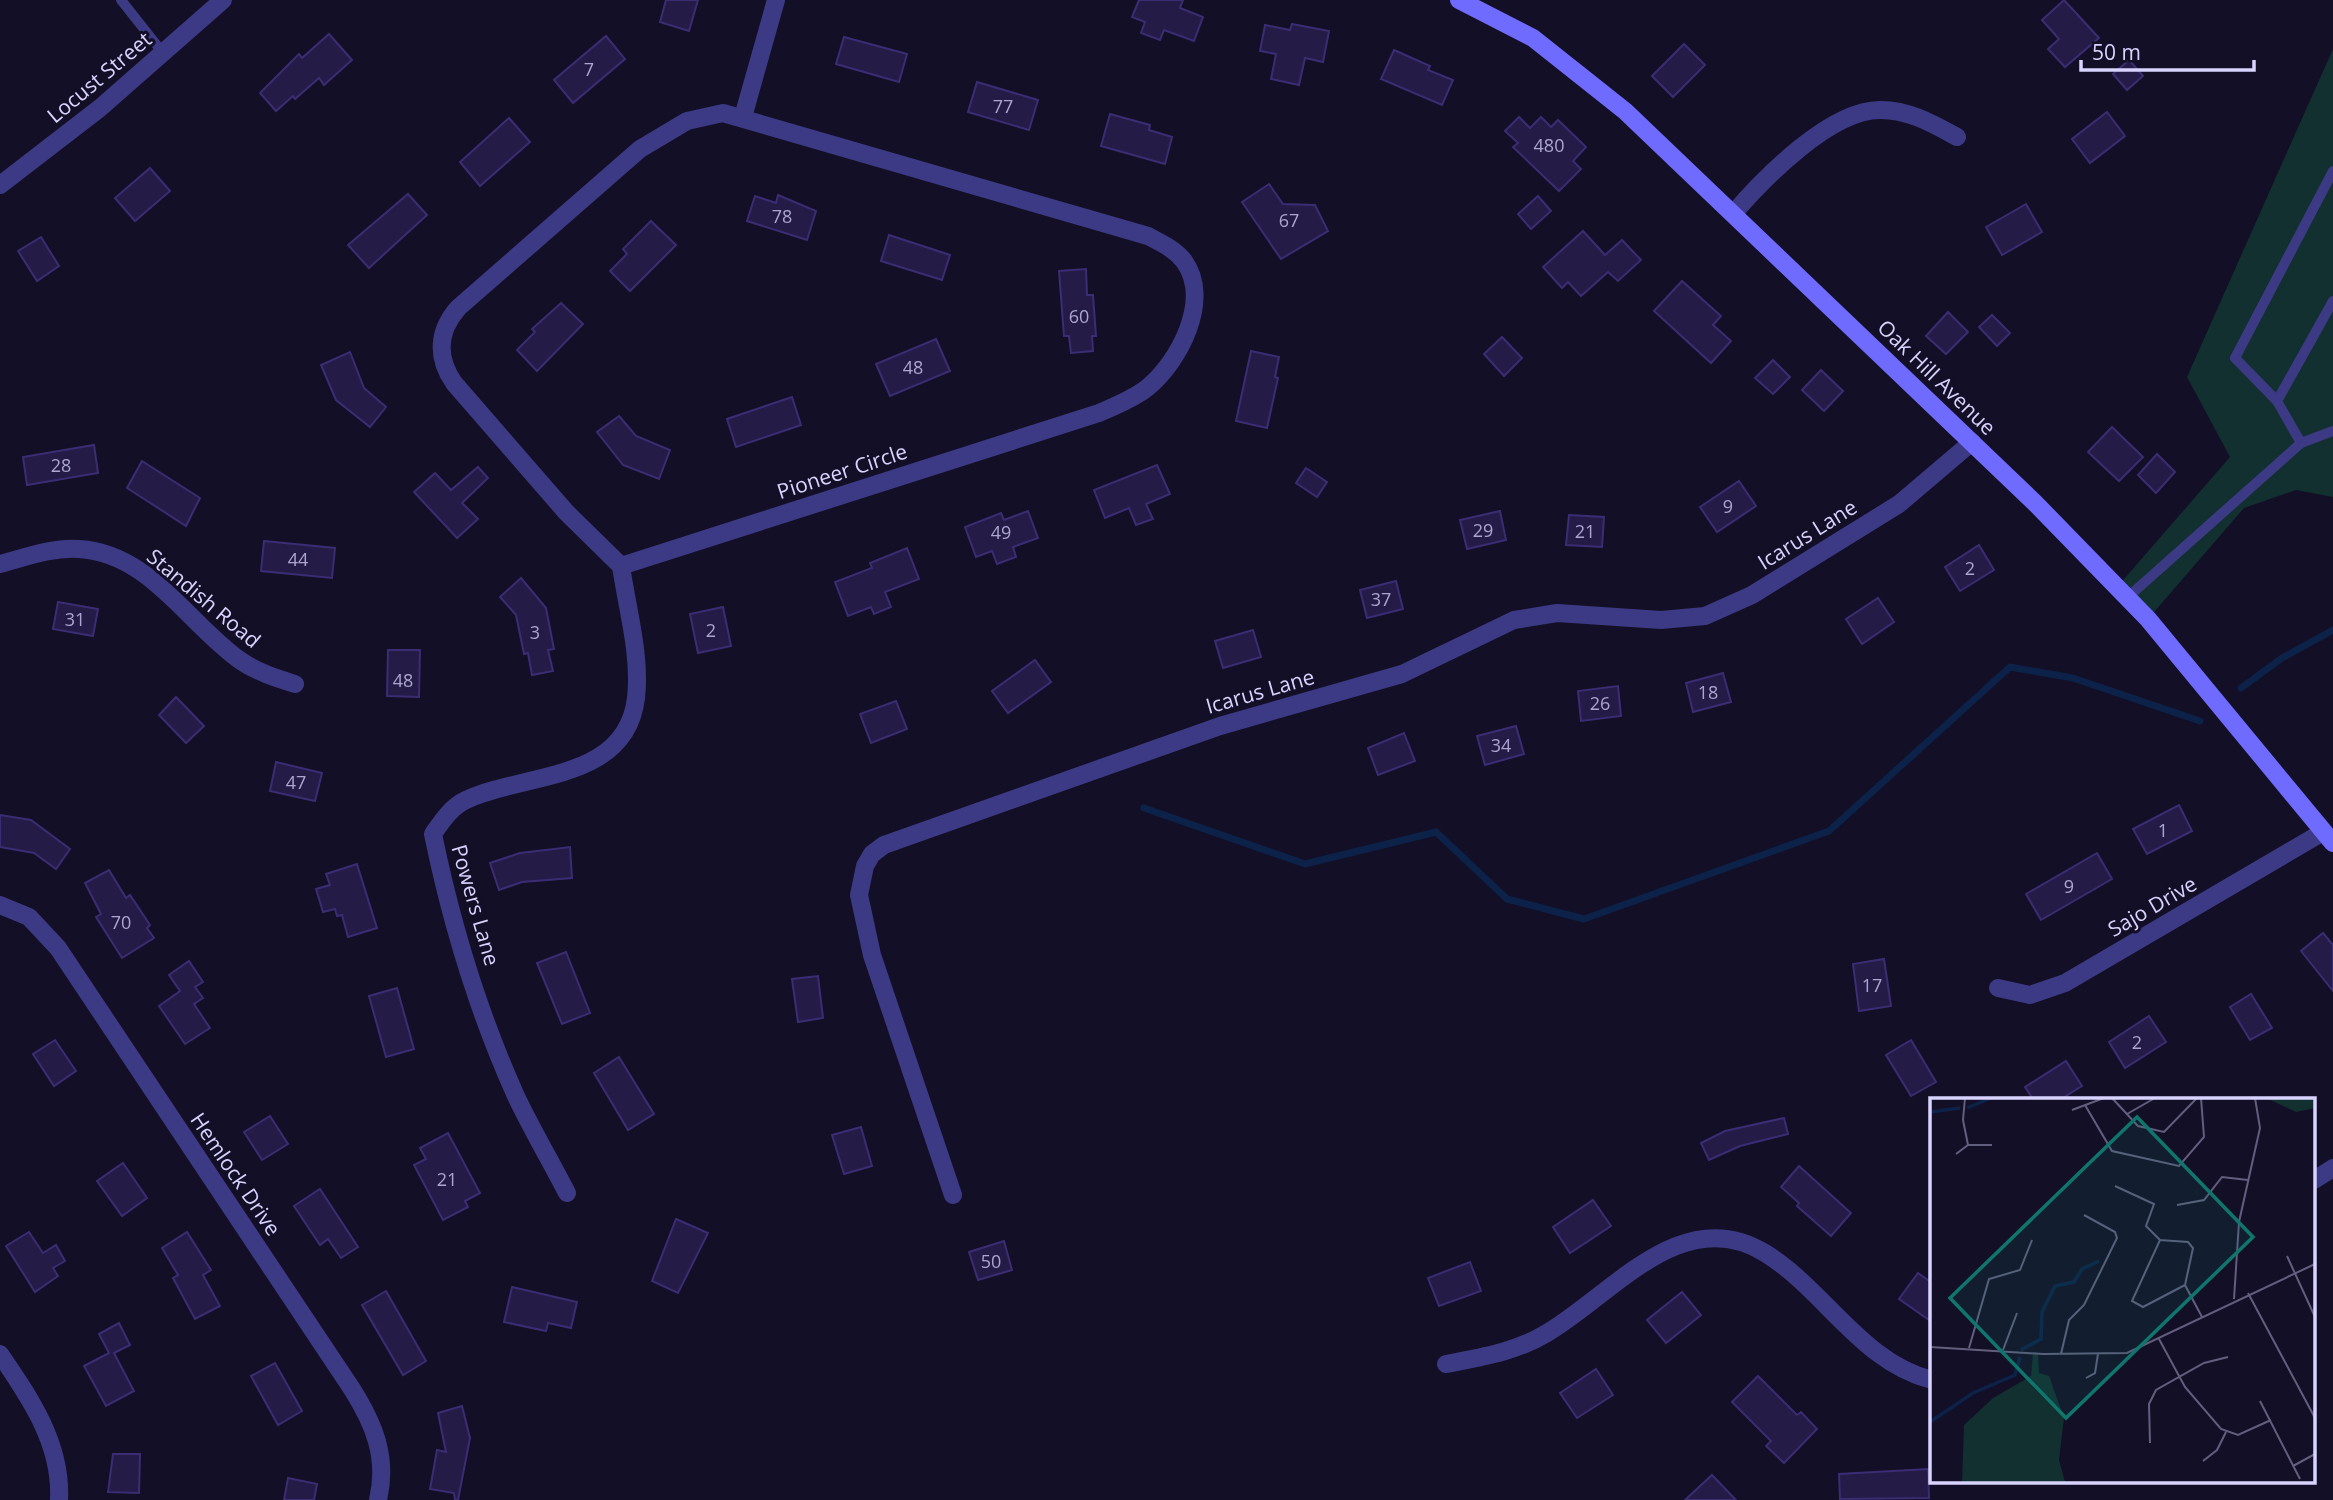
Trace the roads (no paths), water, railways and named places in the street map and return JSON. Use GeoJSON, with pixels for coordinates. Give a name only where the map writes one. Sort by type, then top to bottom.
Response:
{"type":"FeatureCollection","features":[{"type":"Feature","properties":{"kind":"main road","name":"Oak Hill Avenue"},"geometry":{"type":"LineString","coordinates":[[1458,0],[1504,21],[1561,57],[1625,111],[1972,442],[2128,597],[2328,838]]}},
{"type":"Feature","properties":{"kind":"street","name":"Locust Street"},"geometry":{"type":"LineString","coordinates":[[0,184],[100,108],[223,0]]}},
{"type":"Feature","properties":{"kind":"street"},"geometry":{"type":"LineString","coordinates":[[743,117],[776,0]]}},
{"type":"Feature","properties":{"kind":"street"},"geometry":{"type":"LineString","coordinates":[[1733,214],[1787,158],[1813,138],[1863,111],[1902,112],[1923,119],[1957,137]]}},
{"type":"Feature","properties":{"kind":"street","name":"Pioneer Circle"},"geometry":{"type":"LineString","coordinates":[[723,113],[743,117],[1148,236],[1171,248],[1184,262],[1192,281],[1189,326],[1179,350],[1147,387],[1099,413],[621,566],[566,512],[454,383],[444,364],[442,334],[458,308],[640,149],[666,131],[705,115],[723,113]]}},
{"type":"Feature","properties":{"kind":"street","name":"Icarus Lane"},"geometry":{"type":"LineString","coordinates":[[953,1195],[872,955],[859,895],[865,866],[872,854],[884,845],[1220,726],[1402,674],[1514,620],[1557,613],[1661,620],[1705,616],[1752,595],[1899,504],[1972,442]]}},
{"type":"Feature","properties":{"kind":"street","name":"Standish Road"},"geometry":{"type":"LineString","coordinates":[[0,564],[41,553],[81,549],[124,561],[159,586],[242,662],[295,684]]}},
{"type":"Feature","properties":{"kind":"street","name":"Powers Lane"},"geometry":{"type":"LineString","coordinates":[[567,1193],[516,1095],[489,1031],[444,887],[433,834],[443,819],[465,800],[570,769],[607,754],[621,741],[630,724],[636,698],[635,668],[621,566]]}},
{"type":"Feature","properties":{"kind":"street","name":"Sajo Drive"},"geometry":{"type":"LineString","coordinates":[[1998,988],[2030,995],[2065,983],[2328,838]]}},
{"type":"Feature","properties":{"kind":"street","name":"Hemlock Drive"},"geometry":{"type":"LineString","coordinates":[[0,905],[29,918],[58,948],[352,1389],[378,1439],[381,1467],[378,1500]]}},
{"type":"Feature","properties":{"kind":"street"},"geometry":{"type":"LineString","coordinates":[[2316,1179],[2333,1168]]}},
{"type":"Feature","properties":{"kind":"street"},"geometry":{"type":"LineString","coordinates":[[1446,1364],[1504,1352],[1533,1341],[1658,1253],[1689,1241],[1709,1238],[1743,1243],[1771,1256],[1880,1355],[1902,1370],[1930,1379]]}},
{"type":"Feature","properties":{"kind":"street"},"geometry":{"type":"LineString","coordinates":[[0,1354],[39,1415],[51,1442],[57,1467],[59,1500]]}},
{"type":"Feature","properties":{"kind":"lane"},"geometry":{"type":"LineString","coordinates":[[121,0],[163,53]]}},
{"type":"Feature","properties":{"kind":"lane"},"geometry":{"type":"LineString","coordinates":[[2301,443],[2277,401],[2235,358],[2333,171]]}},
{"type":"Feature","properties":{"kind":"lane"},"geometry":{"type":"LineString","coordinates":[[2277,401],[2333,301]]}},
{"type":"Feature","properties":{"kind":"lane"},"geometry":{"type":"LineString","coordinates":[[2128,597],[2301,443],[2333,431]]}},
{"type":"Feature","properties":{"kind":"waterway"},"geometry":{"type":"LineString","coordinates":[[2241,688],[2282,658],[2333,630]]}},
{"type":"Feature","properties":{"kind":"waterway"},"geometry":{"type":"LineString","coordinates":[[1144,808],[1305,864],[1436,832],[1507,899],[1584,919],[1829,831],[2010,667],[2073,678],[2200,721]]}}]}
